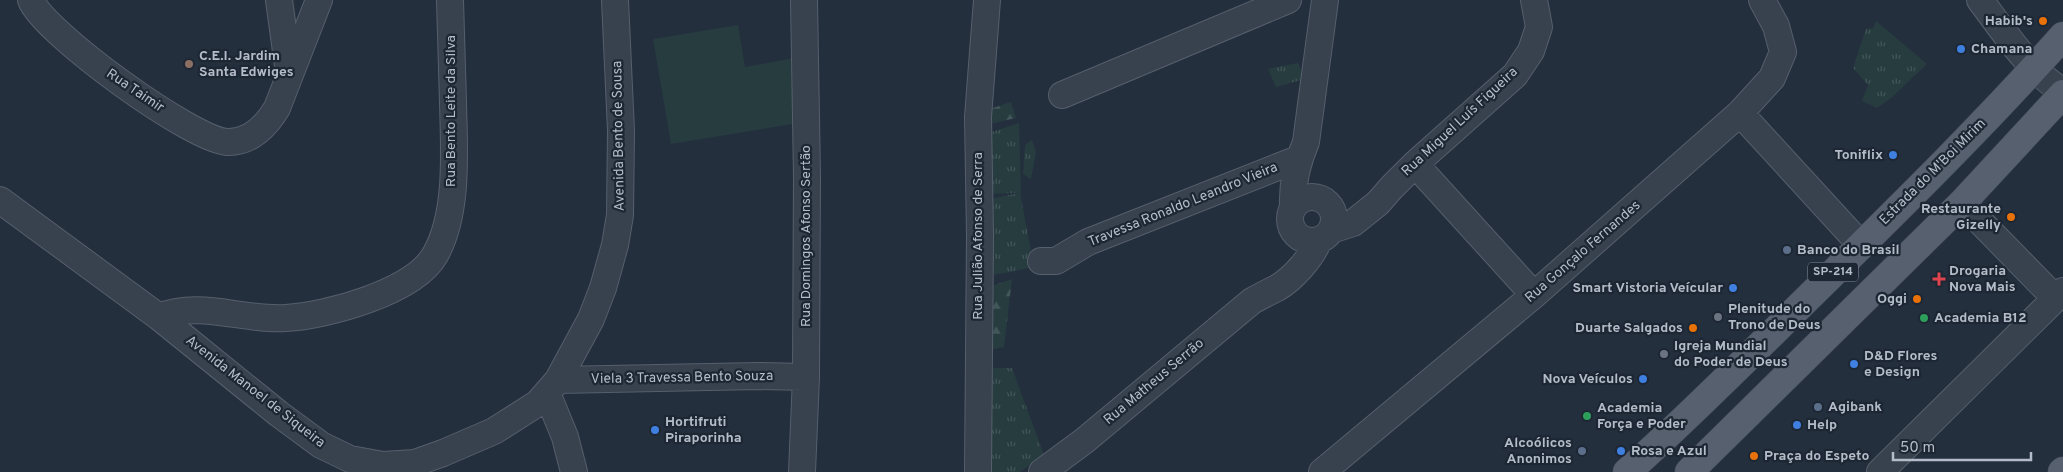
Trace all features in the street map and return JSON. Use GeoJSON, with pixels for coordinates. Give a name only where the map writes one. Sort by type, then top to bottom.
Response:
{"type":"FeatureCollection","features":[{"type":"Feature","properties":{"kind":"main road","name":"Estrada do M'Boi Mirim"},"geometry":{"type":"LineString","coordinates":[[1628,472],[1699,406],[1861,245],[2035,68],[2063,36]]}},
{"type":"Feature","properties":{"kind":"main road","name":"SP-214"},"geometry":{"type":"LineString","coordinates":[[1689,472],[1840,326],[1962,203],[2063,93]]}},
{"type":"Feature","properties":{"kind":"street","name":"Rua Taimir"},"geometry":{"type":"LineString","coordinates":[[31,0],[43,20],[74,47],[132,91],[212,139],[229,142],[242,140],[269,122],[277,108],[289,74]]}},
{"type":"Feature","properties":{"kind":"street"},"geometry":{"type":"LineString","coordinates":[[279,0],[289,74]]}},
{"type":"Feature","properties":{"kind":"street"},"geometry":{"type":"LineString","coordinates":[[289,74],[319,0]]}},
{"type":"Feature","properties":{"kind":"street","name":"Rua Bento Leite da Silva"},"geometry":{"type":"LineString","coordinates":[[158,317],[181,310],[199,310],[259,319],[287,318],[333,310],[380,294],[408,281],[423,270],[435,255],[444,232],[451,200],[454,166],[450,0]]}},
{"type":"Feature","properties":{"kind":"street","name":"Avenida Bento de Sousa"},"geometry":{"type":"LineString","coordinates":[[552,387],[591,320],[603,288],[615,245],[620,215],[621,131],[615,0]]}},
{"type":"Feature","properties":{"kind":"street","name":"Rua Domingos Afonso Sertão"},"geometry":{"type":"LineString","coordinates":[[802,472],[806,376],[807,177],[804,0]]}},
{"type":"Feature","properties":{"kind":"street","name":"Rua Julião Afonso de Serra"},"geometry":{"type":"LineString","coordinates":[[978,472],[980,236],[978,117],[987,0]]}},
{"type":"Feature","properties":{"kind":"street"},"geometry":{"type":"LineString","coordinates":[[1062,95],[1288,0]]}},
{"type":"Feature","properties":{"kind":"street","name":"Rua Matheus Serrão"},"geometry":{"type":"LineString","coordinates":[[1266,292],[1277,277],[1285,258],[1292,217],[1292,191],[1302,150],[1325,0]]}},
{"type":"Feature","properties":{"kind":"street","name":"Rua Miguel Luís Figueira"},"geometry":{"type":"LineString","coordinates":[[1325,235],[1353,223],[1378,204],[1415,164],[1515,75],[1531,51],[1539,26],[1534,0]]}},
{"type":"Feature","properties":{"kind":"street","name":"Rua Gonçalo Fernandes"},"geometry":{"type":"LineString","coordinates":[[1322,472],[1534,295],[1740,113],[1772,78],[1782,52],[1776,26],[1768,7],[1762,0]]}},
{"type":"Feature","properties":{"kind":"street"},"geometry":{"type":"LineString","coordinates":[[1980,0],[2023,57],[2063,93]]}},
{"type":"Feature","properties":{"kind":"street"},"geometry":{"type":"LineString","coordinates":[[1740,113],[1861,245]]}},
{"type":"Feature","properties":{"kind":"street"},"geometry":{"type":"LineString","coordinates":[[1302,150],[1322,200],[1334,214],[1325,235],[1303,240],[1296,235],[1292,217],[1305,198],[1322,200]]}},
{"type":"Feature","properties":{"kind":"street","name":"Travessa Ronaldo Leandro Vieira"},"geometry":{"type":"LineString","coordinates":[[1041,261],[1056,261],[1088,242],[1302,150]]}},
{"type":"Feature","properties":{"kind":"street"},"geometry":{"type":"LineString","coordinates":[[1415,164],[1534,295]]}},
{"type":"Feature","properties":{"kind":"street","name":"Rua Miguel Luís Figueira"},"geometry":{"type":"LineString","coordinates":[[1322,200],[1355,200],[1392,187]]}},
{"type":"Feature","properties":{"kind":"street","name":"Avenida Manoel de Siqueira"},"geometry":{"type":"LineString","coordinates":[[0,200],[158,317],[279,414],[321,445],[350,459],[383,465],[399,464],[415,462],[444,453],[494,430],[528,410],[552,387]]}},
{"type":"Feature","properties":{"kind":"street"},"geometry":{"type":"LineString","coordinates":[[1880,472],[2059,295],[1962,203]]}},
{"type":"Feature","properties":{"kind":"street","name":"Rua Matheus Serrão"},"geometry":{"type":"LineString","coordinates":[[1042,472],[1252,301],[1266,292],[1279,287],[1314,252],[1325,235]]}},
{"type":"Feature","properties":{"kind":"street","name":"Viela 3 Travessa Bento Souza"},"geometry":{"type":"LineString","coordinates":[[552,387],[758,376],[806,376]]}},
{"type":"Feature","properties":{"kind":"street"},"geometry":{"type":"LineString","coordinates":[[552,387],[574,472]]}},
{"type":"Feature","properties":{"kind":"green space"},"geometry":{"type":"Polygon","coordinates":[[[1876,21],[1927,64],[1891,98],[1877,108],[1862,101],[1868,85],[1853,68],[1866,29],[1873,28],[1876,21]]]}},
{"type":"Feature","properties":{"kind":"green space"},"geometry":{"type":"Polygon","coordinates":[[[738,25],[745,67],[794,58],[805,122],[671,144],[653,39],[738,25]]]}},
{"type":"Feature","properties":{"kind":"green space"},"geometry":{"type":"Polygon","coordinates":[[[1298,63],[1305,79],[1276,87],[1268,69],[1298,63]]]}},
{"type":"Feature","properties":{"kind":"green space"},"geometry":{"type":"Polygon","coordinates":[[[1011,102],[1016,118],[985,125],[984,111],[1011,102]]]}},
{"type":"Feature","properties":{"kind":"green space"},"geometry":{"type":"Polygon","coordinates":[[[1019,123],[1020,193],[1034,267],[994,275],[980,201],[1019,193],[985,194],[983,135],[1019,123]]]}},
{"type":"Feature","properties":{"kind":"green space"},"geometry":{"type":"Polygon","coordinates":[[[1032,140],[1036,152],[1031,179],[1023,174],[1025,145],[1032,140]]]}},
{"type":"Feature","properties":{"kind":"green space"},"geometry":{"type":"Polygon","coordinates":[[[1012,279],[1004,347],[989,350],[986,288],[1012,279]]]}},
{"type":"Feature","properties":{"kind":"green space"},"geometry":{"type":"Polygon","coordinates":[[[989,368],[1012,368],[1044,455],[1020,472],[990,472],[989,368]]]}},
{"type":"Feature","properties":{"kind":"place","name":"Habib's"},"geometry":{"type":"Point","coordinates":[2043,21]}},
{"type":"Feature","properties":{"kind":"place","name":"Chamana"},"geometry":{"type":"Point","coordinates":[1961,49]}},
{"type":"Feature","properties":{"kind":"place","name":"C.E.I. Jardim Santa Edwiges"},"geometry":{"type":"Point","coordinates":[189,64]}},
{"type":"Feature","properties":{"kind":"place","name":"Toniflix"},"geometry":{"type":"Point","coordinates":[1893,155]}},
{"type":"Feature","properties":{"kind":"place","name":"Restaurante Gizelly"},"geometry":{"type":"Point","coordinates":[2011,217]}},
{"type":"Feature","properties":{"kind":"place","name":"Banco do Brasil"},"geometry":{"type":"Point","coordinates":[1787,250]}},
{"type":"Feature","properties":{"kind":"place","name":"Drogaria Nova Mais"},"geometry":{"type":"Point","coordinates":[1939,279]}},
{"type":"Feature","properties":{"kind":"place","name":"Smart Vistoria Veícular"},"geometry":{"type":"Point","coordinates":[1733,288]}},
{"type":"Feature","properties":{"kind":"place","name":"Oggi"},"geometry":{"type":"Point","coordinates":[1917,299]}},
{"type":"Feature","properties":{"kind":"place","name":"Plenitude do Trono de Deus"},"geometry":{"type":"Point","coordinates":[1718,317]}},
{"type":"Feature","properties":{"kind":"place","name":"Academia B12"},"geometry":{"type":"Point","coordinates":[1924,318]}},
{"type":"Feature","properties":{"kind":"place","name":"Duarte Salgados"},"geometry":{"type":"Point","coordinates":[1693,328]}},
{"type":"Feature","properties":{"kind":"place","name":"Igreja Mundial do Poder de Deus"},"geometry":{"type":"Point","coordinates":[1664,354]}},
{"type":"Feature","properties":{"kind":"place","name":"D&D Flores e Design"},"geometry":{"type":"Point","coordinates":[1854,364]}},
{"type":"Feature","properties":{"kind":"place","name":"Nova Veículos"},"geometry":{"type":"Point","coordinates":[1643,379]}},
{"type":"Feature","properties":{"kind":"place","name":"Agibank"},"geometry":{"type":"Point","coordinates":[1818,407]}},
{"type":"Feature","properties":{"kind":"place","name":"Academia Força e Poder"},"geometry":{"type":"Point","coordinates":[1587,416]}},
{"type":"Feature","properties":{"kind":"place","name":"Help"},"geometry":{"type":"Point","coordinates":[1797,425]}},
{"type":"Feature","properties":{"kind":"place","name":"Hortifruti Piraporinha"},"geometry":{"type":"Point","coordinates":[655,430]}},
{"type":"Feature","properties":{"kind":"place","name":"Alcoólicos Anonimos"},"geometry":{"type":"Point","coordinates":[1582,451]}},
{"type":"Feature","properties":{"kind":"place","name":"Rosa e Azul"},"geometry":{"type":"Point","coordinates":[1621,451]}},
{"type":"Feature","properties":{"kind":"place","name":"Praça do Espeto"},"geometry":{"type":"Point","coordinates":[1754,456]}}]}
